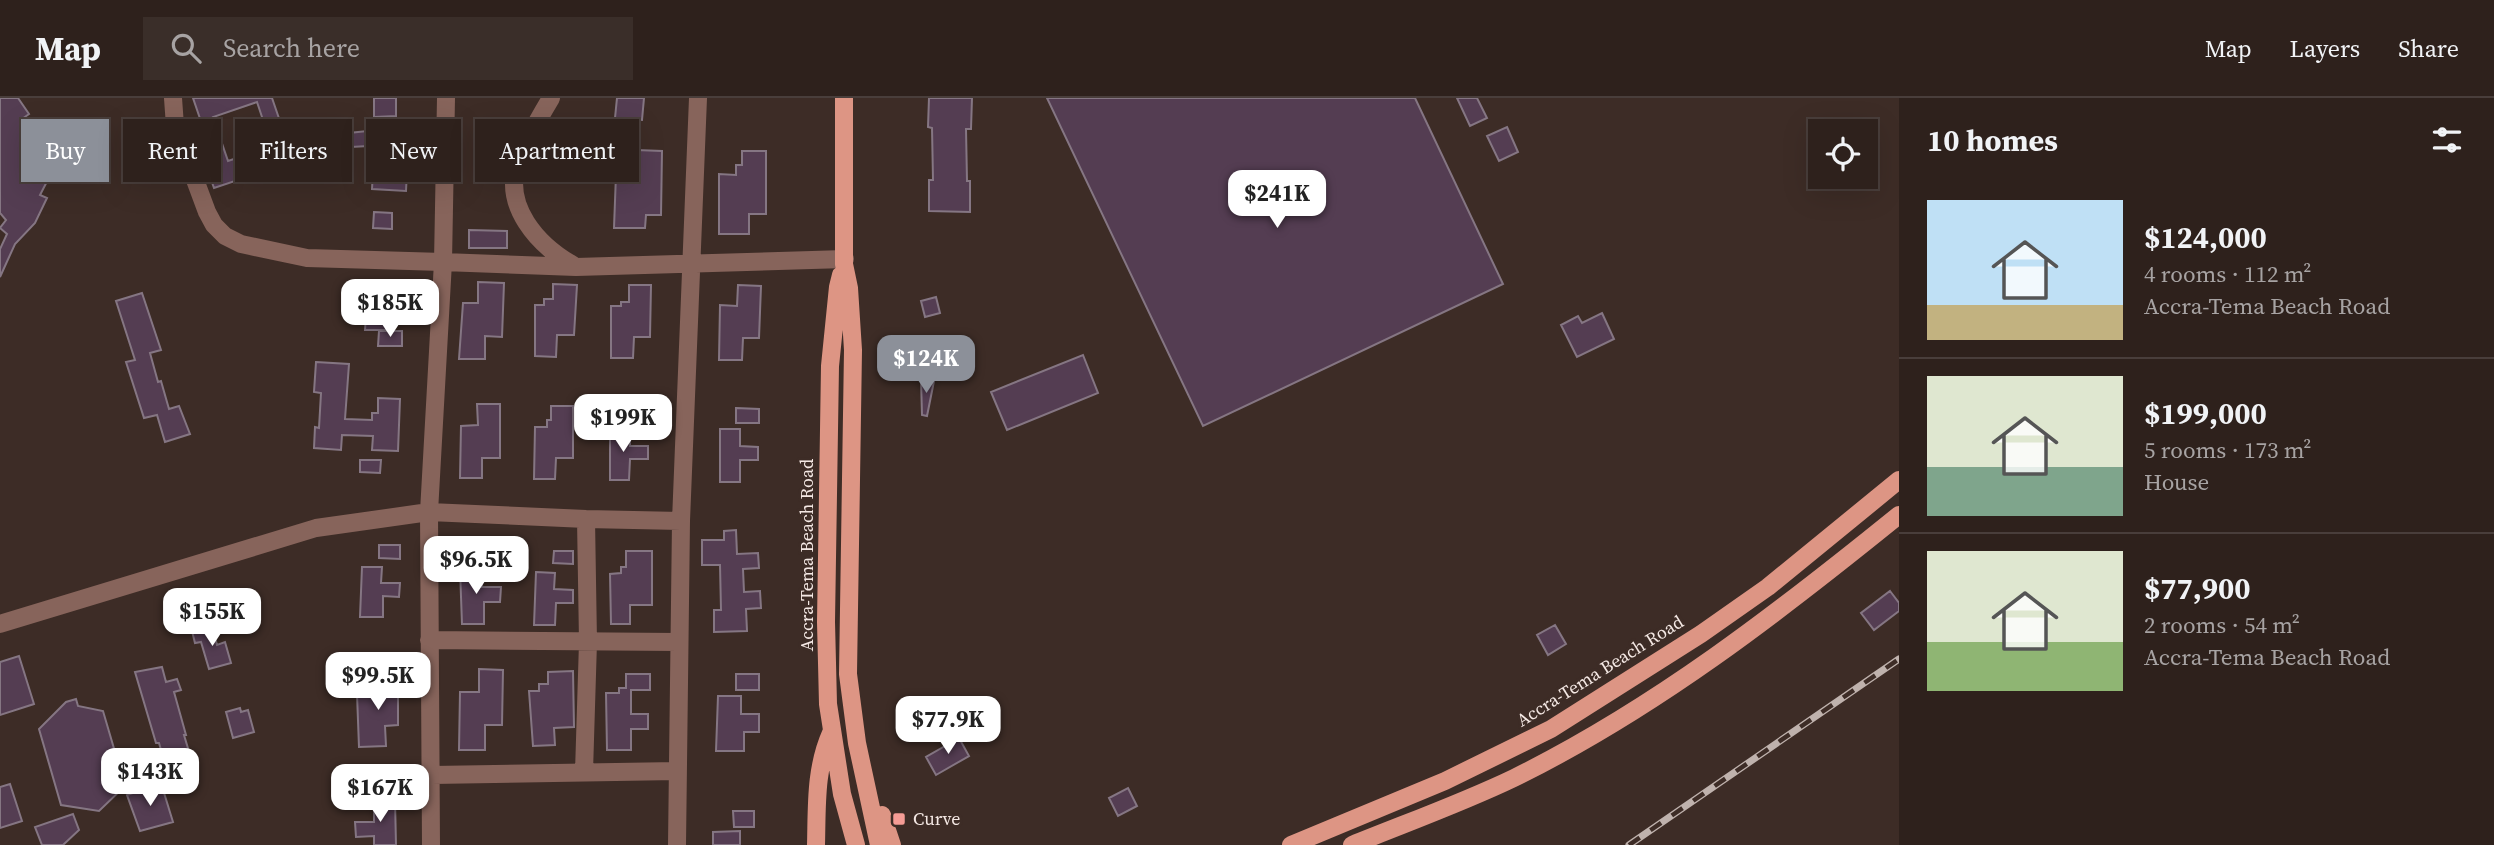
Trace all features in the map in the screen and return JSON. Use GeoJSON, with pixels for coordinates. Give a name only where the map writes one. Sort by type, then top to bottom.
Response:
{"type":"FeatureCollection","features":[{"type":"Feature","properties":{"kind":"main road","name":"Accra-Tema Beach Road"},"geometry":{"type":"LineString","coordinates":[[844,98],[845,262],[853,350],[848,674],[863,778],[879,845]]}},
{"type":"Feature","properties":{"kind":"main road","name":"Accra-Tema Beach Road"},"geometry":{"type":"LineString","coordinates":[[845,262],[838,288],[830,366],[826,622],[831,733],[842,794],[856,845]]}},
{"type":"Feature","properties":{"kind":"main road","name":"Accra-Tema Beach Road"},"geometry":{"type":"LineString","coordinates":[[1292,845],[1502,755],[1551,729],[1680,648],[1768,587],[1899,480]]}},
{"type":"Feature","properties":{"kind":"main road"},"geometry":{"type":"LineString","coordinates":[[1352,845],[1514,777],[1640,706],[1775,614],[1899,515]]}},
{"type":"Feature","properties":{"kind":"main road"},"geometry":{"type":"LineString","coordinates":[[816,845],[817,782],[820,763],[831,733]]}},
{"type":"Feature","properties":{"kind":"main road"},"geometry":{"type":"LineString","coordinates":[[863,778],[877,801],[892,845]]}},
{"type":"Feature","properties":{"kind":"main road"},"geometry":{"type":"LineString","coordinates":[[1417,793],[1426,816]]}},
{"type":"Feature","properties":{"kind":"street"},"geometry":{"type":"LineString","coordinates":[[173,98],[175,125],[207,212],[214,225],[225,236],[241,244],[307,258],[576,267],[845,262]]}},
{"type":"Feature","properties":{"kind":"street"},"geometry":{"type":"LineString","coordinates":[[431,845],[429,512],[443,262],[446,98]]}},
{"type":"Feature","properties":{"kind":"street"},"geometry":{"type":"LineString","coordinates":[[551,98],[517,164],[514,190],[520,212],[529,230],[557,256],[576,267]]}},
{"type":"Feature","properties":{"kind":"street"},"geometry":{"type":"LineString","coordinates":[[677,845],[681,521],[698,98]]}},
{"type":"Feature","properties":{"kind":"street"},"geometry":{"type":"LineString","coordinates":[[0,624],[316,528],[429,512],[681,521]]}},
{"type":"Feature","properties":{"kind":"street"},"geometry":{"type":"LineString","coordinates":[[584,772],[588,642],[586,519]]}},
{"type":"Feature","properties":{"kind":"street"},"geometry":{"type":"LineString","coordinates":[[429,640],[680,642]]}},
{"type":"Feature","properties":{"kind":"street"},"geometry":{"type":"LineString","coordinates":[[432,775],[677,771]]}},
{"type":"Feature","properties":{"kind":"building"},"geometry":{"type":"Polygon","coordinates":[[[0,98],[18,98],[29,114],[21,119],[21,182],[47,182],[40,195],[47,198],[35,223],[15,244],[0,277],[0,249],[7,234],[0,228],[6,220],[0,213],[0,98]]]}},
{"type":"Feature","properties":{"kind":"building"},"geometry":{"type":"Polygon","coordinates":[[[193,98],[272,98],[279,119],[263,119],[257,102],[213,117],[214,119],[200,119],[193,98]]]}},
{"type":"Feature","properties":{"kind":"building"},"geometry":{"type":"Polygon","coordinates":[[[374,98],[396,98],[396,116],[374,117],[374,98]]]}},
{"type":"Feature","properties":{"kind":"building"},"geometry":{"type":"Polygon","coordinates":[[[617,98],[644,98],[642,120],[615,118],[617,98]]]}},
{"type":"Feature","properties":{"kind":"building"},"geometry":{"type":"Polygon","coordinates":[[[929,98],[972,98],[971,129],[966,129],[970,212],[929,211],[929,180],[933,180],[932,128],[928,127],[929,98]]]}},
{"type":"Feature","properties":{"kind":"building"},"geometry":{"type":"Polygon","coordinates":[[[1047,98],[1415,98],[1503,284],[1203,426],[1047,98]]]}},
{"type":"Feature","properties":{"kind":"building"},"geometry":{"type":"Polygon","coordinates":[[[1457,98],[1477,98],[1487,118],[1470,126],[1457,98]]]}},
{"type":"Feature","properties":{"kind":"building"},"geometry":{"type":"Polygon","coordinates":[[[1507,127],[1518,152],[1499,161],[1487,136],[1507,127]]]}},
{"type":"Feature","properties":{"kind":"building"},"geometry":{"type":"Polygon","coordinates":[[[366,131],[366,146],[352,147],[352,133],[366,131]]]}},
{"type":"Feature","properties":{"kind":"building"},"geometry":{"type":"Polygon","coordinates":[[[221,140],[228,161],[235,159],[235,181],[214,188],[212,182],[221,182],[221,140]]]}},
{"type":"Feature","properties":{"kind":"building"},"geometry":{"type":"Polygon","coordinates":[[[639,150],[662,151],[661,215],[646,215],[645,228],[614,228],[616,182],[639,182],[639,150]]]}},
{"type":"Feature","properties":{"kind":"building"},"geometry":{"type":"Polygon","coordinates":[[[742,151],[766,151],[766,214],[749,214],[749,234],[719,234],[719,174],[736,175],[736,165],[742,165],[742,151]]]}},
{"type":"Feature","properties":{"kind":"building"},"geometry":{"type":"Polygon","coordinates":[[[372,182],[406,182],[406,191],[372,189],[372,182]]]}},
{"type":"Feature","properties":{"kind":"building"},"geometry":{"type":"Polygon","coordinates":[[[374,212],[392,213],[392,229],[373,228],[374,212]]]}},
{"type":"Feature","properties":{"kind":"building"},"geometry":{"type":"Polygon","coordinates":[[[469,230],[507,231],[507,248],[469,248],[469,230]]]}},
{"type":"Feature","properties":{"kind":"building"},"geometry":{"type":"Polygon","coordinates":[[[478,282],[504,283],[502,337],[485,336],[485,359],[459,359],[463,303],[478,303],[478,282]]]}},
{"type":"Feature","properties":{"kind":"building"},"geometry":{"type":"Polygon","coordinates":[[[553,284],[577,285],[574,335],[557,335],[556,357],[535,356],[535,305],[544,305],[544,299],[553,299],[553,284]]]}},
{"type":"Feature","properties":{"kind":"building"},"geometry":{"type":"Polygon","coordinates":[[[629,285],[651,285],[650,337],[634,337],[633,358],[611,358],[611,306],[621,306],[621,302],[629,302],[629,285]]]}},
{"type":"Feature","properties":{"kind":"building"},"geometry":{"type":"Polygon","coordinates":[[[738,285],[761,286],[759,338],[743,338],[742,360],[719,360],[720,305],[737,306],[738,285]]]}},
{"type":"Feature","properties":{"kind":"building"},"geometry":{"type":"Polygon","coordinates":[[[142,293],[161,350],[150,353],[158,382],[161,381],[169,409],[179,406],[190,434],[165,442],[157,415],[144,418],[126,362],[135,360],[116,301],[142,293]]]}},
{"type":"Feature","properties":{"kind":"building"},"geometry":{"type":"Polygon","coordinates":[[[936,297],[940,313],[925,317],[921,301],[936,297]]]}},
{"type":"Feature","properties":{"kind":"building"},"geometry":{"type":"Polygon","coordinates":[[[1602,313],[1614,339],[1577,357],[1561,325],[1578,316],[1582,323],[1602,313]]]}},
{"type":"Feature","properties":{"kind":"building"},"geometry":{"type":"Polygon","coordinates":[[[366,316],[387,316],[386,330],[365,330],[366,316]]]}},
{"type":"Feature","properties":{"kind":"building"},"geometry":{"type":"Polygon","coordinates":[[[379,331],[402,331],[402,346],[378,346],[379,331]]]}},
{"type":"Feature","properties":{"kind":"building"},"geometry":{"type":"Polygon","coordinates":[[[1083,355],[1098,393],[1007,430],[991,392],[1083,355]]]}},
{"type":"Feature","properties":{"kind":"building"},"geometry":{"type":"Polygon","coordinates":[[[316,362],[349,364],[345,419],[372,420],[372,413],[378,413],[378,398],[400,399],[398,451],[372,450],[373,436],[342,435],[341,450],[314,448],[315,427],[319,428],[321,393],[314,392],[316,362]]]}},
{"type":"Feature","properties":{"kind":"building"},"geometry":{"type":"Polygon","coordinates":[[[921,379],[934,381],[927,416],[922,415],[921,379]]]}},
{"type":"Feature","properties":{"kind":"building"},"geometry":{"type":"Polygon","coordinates":[[[635,397],[637,407],[649,407],[649,422],[627,421],[623,400],[635,397]]]}},
{"type":"Feature","properties":{"kind":"building"},"geometry":{"type":"Polygon","coordinates":[[[477,404],[500,404],[500,458],[482,458],[482,478],[460,478],[461,426],[478,425],[477,404]]]}},
{"type":"Feature","properties":{"kind":"building"},"geometry":{"type":"Polygon","coordinates":[[[551,406],[573,406],[573,458],[556,458],[555,479],[534,479],[535,427],[547,427],[547,420],[551,420],[551,406]]]}},
{"type":"Feature","properties":{"kind":"building"},"geometry":{"type":"Polygon","coordinates":[[[736,408],[759,409],[759,423],[736,423],[736,408]]]}},
{"type":"Feature","properties":{"kind":"building"},"geometry":{"type":"Polygon","coordinates":[[[610,428],[630,428],[630,446],[648,446],[648,459],[630,459],[629,480],[610,480],[610,428]]]}},
{"type":"Feature","properties":{"kind":"building"},"geometry":{"type":"Polygon","coordinates":[[[720,429],[740,429],[740,446],[758,447],[758,460],[740,460],[740,482],[720,482],[720,429]]]}},
{"type":"Feature","properties":{"kind":"building"},"geometry":{"type":"Polygon","coordinates":[[[360,460],[381,460],[380,473],[360,472],[360,460]]]}},
{"type":"Feature","properties":{"kind":"building"},"geometry":{"type":"Polygon","coordinates":[[[736,530],[737,554],[758,553],[759,568],[743,569],[744,592],[760,591],[761,608],[746,609],[747,631],[714,632],[714,610],[721,610],[720,565],[702,565],[702,540],[724,540],[724,531],[736,530]]]}},
{"type":"Feature","properties":{"kind":"building"},"geometry":{"type":"Polygon","coordinates":[[[379,545],[400,545],[400,559],[379,558],[379,545]]]}},
{"type":"Feature","properties":{"kind":"building"},"geometry":{"type":"Polygon","coordinates":[[[480,550],[501,550],[501,564],[480,564],[480,550]]]}},
{"type":"Feature","properties":{"kind":"building"},"geometry":{"type":"Polygon","coordinates":[[[554,551],[573,551],[573,564],[553,563],[554,551]]]}},
{"type":"Feature","properties":{"kind":"building"},"geometry":{"type":"Polygon","coordinates":[[[626,551],[652,551],[652,605],[630,605],[630,624],[611,624],[610,574],[621,573],[621,567],[626,567],[626,551]]]}},
{"type":"Feature","properties":{"kind":"building"},"geometry":{"type":"Polygon","coordinates":[[[362,567],[382,567],[381,583],[400,583],[399,597],[383,596],[383,617],[360,617],[362,567]]]}},
{"type":"Feature","properties":{"kind":"building"},"geometry":{"type":"Polygon","coordinates":[[[460,569],[483,569],[482,587],[501,587],[500,602],[484,602],[484,624],[462,624],[460,569]]]}},
{"type":"Feature","properties":{"kind":"building"},"geometry":{"type":"Polygon","coordinates":[[[536,572],[555,573],[554,589],[573,590],[573,603],[556,603],[555,625],[534,625],[536,572]]]}},
{"type":"Feature","properties":{"kind":"building"},"geometry":{"type":"Polygon","coordinates":[[[1890,591],[1899,603],[1899,611],[1874,630],[1861,613],[1890,591]]]}},
{"type":"Feature","properties":{"kind":"building"},"geometry":{"type":"Polygon","coordinates":[[[1555,625],[1566,644],[1548,655],[1537,635],[1555,625]]]}},
{"type":"Feature","properties":{"kind":"building"},"geometry":{"type":"Polygon","coordinates":[[[212,626],[217,645],[225,642],[231,663],[209,669],[201,642],[195,643],[192,631],[212,626]]]}},
{"type":"Feature","properties":{"kind":"building"},"geometry":{"type":"Polygon","coordinates":[[[19,656],[34,704],[0,715],[0,662],[19,656]]]}},
{"type":"Feature","properties":{"kind":"building"},"geometry":{"type":"Polygon","coordinates":[[[162,667],[166,682],[177,679],[181,690],[174,692],[193,765],[188,766],[194,784],[169,792],[164,775],[168,774],[135,672],[162,667]]]}},
{"type":"Feature","properties":{"kind":"building"},"geometry":{"type":"Polygon","coordinates":[[[479,669],[503,670],[502,725],[485,725],[485,750],[459,750],[460,692],[479,692],[479,669]]]}},
{"type":"Feature","properties":{"kind":"building"},"geometry":{"type":"Polygon","coordinates":[[[573,671],[574,727],[554,728],[555,745],[533,746],[529,691],[539,691],[539,684],[548,684],[548,672],[573,671]]]}},
{"type":"Feature","properties":{"kind":"building"},"geometry":{"type":"Polygon","coordinates":[[[626,674],[650,674],[650,690],[631,690],[631,714],[648,714],[648,729],[631,729],[631,750],[607,750],[606,693],[619,693],[619,688],[626,688],[626,674]]]}},
{"type":"Feature","properties":{"kind":"building"},"geometry":{"type":"Polygon","coordinates":[[[736,674],[759,674],[759,690],[736,690],[736,674]]]}},
{"type":"Feature","properties":{"kind":"building"},"geometry":{"type":"Polygon","coordinates":[[[381,675],[398,675],[398,725],[385,726],[386,746],[359,747],[357,694],[370,694],[370,689],[381,688],[381,675]]]}},
{"type":"Feature","properties":{"kind":"building"},"geometry":{"type":"Polygon","coordinates":[[[718,696],[741,696],[741,714],[759,714],[759,732],[744,732],[744,751],[716,751],[718,696]]]}},
{"type":"Feature","properties":{"kind":"building"},"geometry":{"type":"Polygon","coordinates":[[[76,699],[78,706],[103,711],[125,786],[99,811],[61,805],[39,729],[66,702],[76,699]]]}},
{"type":"Feature","properties":{"kind":"building"},"geometry":{"type":"Polygon","coordinates":[[[240,708],[241,712],[248,710],[254,732],[233,738],[226,712],[240,708]]]}},
{"type":"Feature","properties":{"kind":"building"},"geometry":{"type":"Polygon","coordinates":[[[959,738],[969,756],[936,775],[926,757],[959,738]]]}},
{"type":"Feature","properties":{"kind":"building"},"geometry":{"type":"Polygon","coordinates":[[[161,783],[173,822],[140,831],[127,795],[161,783]]]}},
{"type":"Feature","properties":{"kind":"building"},"geometry":{"type":"Polygon","coordinates":[[[10,784],[22,821],[0,828],[0,787],[10,784]]]}},
{"type":"Feature","properties":{"kind":"building"},"geometry":{"type":"Polygon","coordinates":[[[1128,788],[1137,806],[1118,816],[1109,798],[1128,788]]]}},
{"type":"Feature","properties":{"kind":"building"},"geometry":{"type":"Polygon","coordinates":[[[395,800],[396,845],[374,845],[374,836],[356,837],[355,822],[374,822],[374,801],[395,800]]]}},
{"type":"Feature","properties":{"kind":"building"},"geometry":{"type":"Polygon","coordinates":[[[733,811],[754,811],[754,827],[734,827],[733,811]]]}},
{"type":"Feature","properties":{"kind":"building"},"geometry":{"type":"Polygon","coordinates":[[[73,814],[79,830],[63,845],[42,845],[35,827],[73,814]]]}},
{"type":"Feature","properties":{"kind":"building"},"geometry":{"type":"Polygon","coordinates":[[[740,831],[740,845],[713,845],[713,832],[740,831]]]}},
{"type":"Feature","properties":{"kind":"railway"},"geometry":{"type":"LineString","coordinates":[[1629,845],[1899,659]]}},
{"type":"Feature","properties":{"kind":"place","name":"Curve"},"geometry":{"type":"Point","coordinates":[899,819]}}]}
